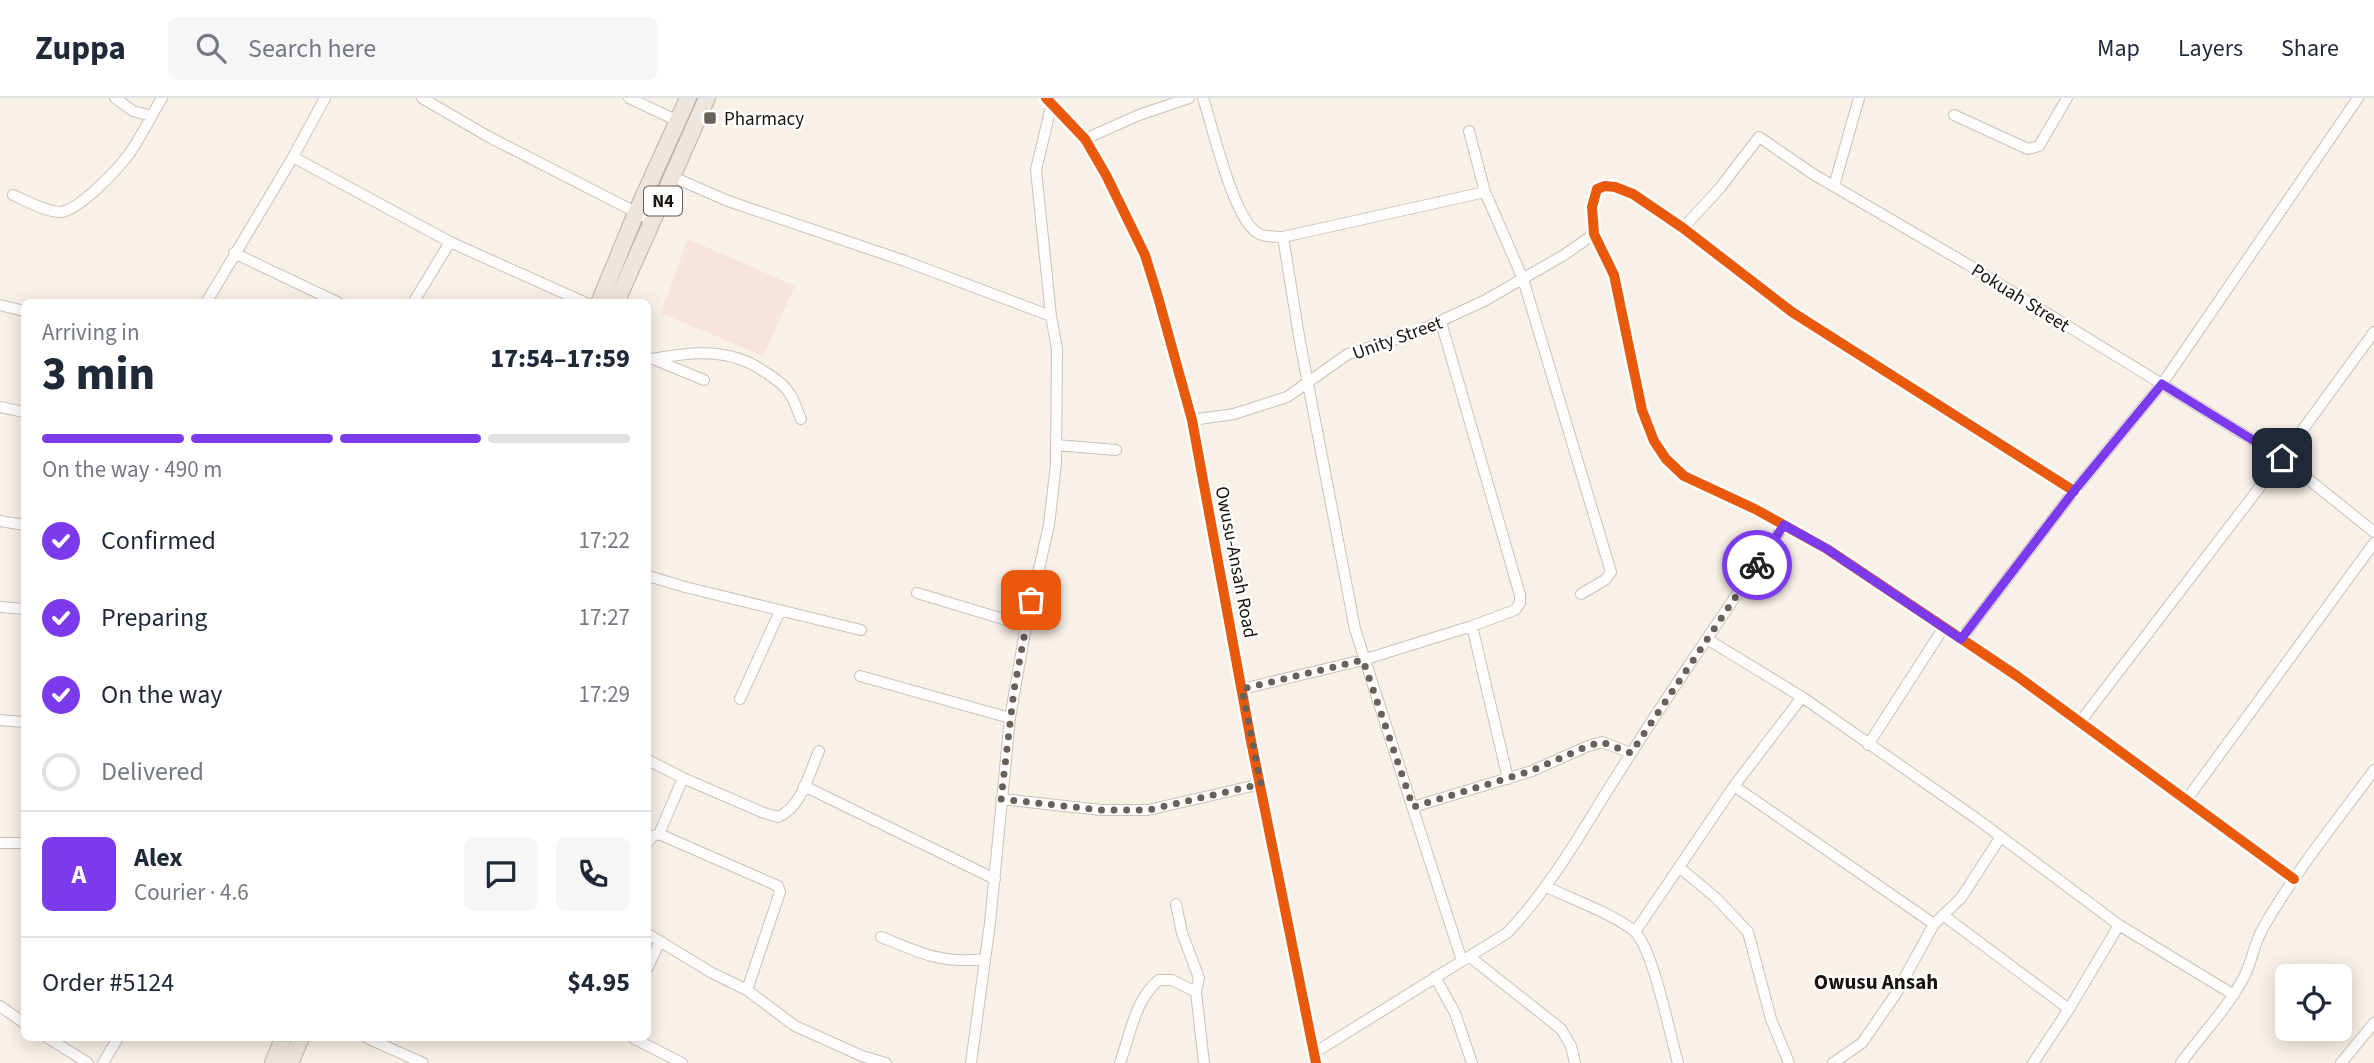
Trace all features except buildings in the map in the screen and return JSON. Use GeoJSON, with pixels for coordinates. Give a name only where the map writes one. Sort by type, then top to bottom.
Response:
{"type":"FeatureCollection","features":[{"type":"Feature","properties":{"kind":"highway","name":"N4"},"geometry":{"type":"LineString","coordinates":[[601,299],[688,98]]}},
{"type":"Feature","properties":{"kind":"highway","name":"N4"},"geometry":{"type":"LineString","coordinates":[[618,299],[707,98]]}},
{"type":"Feature","properties":{"kind":"highway"},"geometry":{"type":"LineString","coordinates":[[272,1063],[282,1041]]}},
{"type":"Feature","properties":{"kind":"highway"},"geometry":{"type":"LineString","coordinates":[[290,1063],[300,1041]]}},
{"type":"Feature","properties":{"kind":"street"},"geometry":{"type":"LineString","coordinates":[[115,98],[133,111],[151,116]]}},
{"type":"Feature","properties":{"kind":"street"},"geometry":{"type":"LineString","coordinates":[[13,195],[61,212],[71,209],[84,200],[128,155],[162,98]]}},
{"type":"Feature","properties":{"kind":"street"},"geometry":{"type":"LineString","coordinates":[[208,299],[325,98]]}},
{"type":"Feature","properties":{"kind":"street"},"geometry":{"type":"LineString","coordinates":[[422,98],[489,137],[653,221]]}},
{"type":"Feature","properties":{"kind":"street"},"geometry":{"type":"LineString","coordinates":[[629,98],[678,121]]}},
{"type":"Feature","properties":{"kind":"street"},"geometry":{"type":"LineString","coordinates":[[1085,139],[1139,115],[1189,98]]}},
{"type":"Feature","properties":{"kind":"street"},"geometry":{"type":"LineString","coordinates":[[1203,98],[1234,196],[1249,225],[1262,236],[1283,237],[1485,192]]}},
{"type":"Feature","properties":{"kind":"street"},"geometry":{"type":"LineString","coordinates":[[1834,186],[1859,98]]}},
{"type":"Feature","properties":{"kind":"street"},"geometry":{"type":"LineString","coordinates":[[1954,114],[2028,149],[2039,146],[2067,98]]}},
{"type":"Feature","properties":{"kind":"street"},"geometry":{"type":"LineString","coordinates":[[1961,639],[2074,491],[2162,384],[2358,98]]}},
{"type":"Feature","properties":{"kind":"street"},"geometry":{"type":"LineString","coordinates":[[971,1063],[995,879],[1010,718],[1026,626],[1049,525],[1056,445],[1057,349],[1051,316],[1036,170],[1049,101]]}},
{"type":"Feature","properties":{"kind":"street","name":"Owusu-Ansah Road"},"geometry":{"type":"LineString","coordinates":[[1049,101],[1085,139],[1121,204],[1145,255],[1192,421],[1315,1058]]}},
{"type":"Feature","properties":{"kind":"street"},"geometry":{"type":"LineString","coordinates":[[1469,131],[1485,192],[1523,279],[1611,572],[1605,580],[1581,594]]}},
{"type":"Feature","properties":{"kind":"street","name":"Pokuah Street"},"geometry":{"type":"LineString","coordinates":[[1682,228],[1720,188],[1759,137],[1834,186],[1967,264],[2282,458],[2374,532]]}},
{"type":"Feature","properties":{"kind":"street"},"geometry":{"type":"LineString","coordinates":[[293,157],[450,242],[577,299]]}},
{"type":"Feature","properties":{"kind":"street"},"geometry":{"type":"LineString","coordinates":[[673,177],[728,201],[905,261],[1051,316]]}},
{"type":"Feature","properties":{"kind":"street"},"geometry":{"type":"LineString","coordinates":[[2074,491],[1792,312],[1633,194],[1605,186],[1597,189],[1592,199],[1594,233],[1614,275],[1642,410],[1654,440],[1666,459],[1684,476],[1827,549],[2080,722],[2294,879]]}},
{"type":"Feature","properties":{"kind":"street","name":"Unity Street"},"geometry":{"type":"LineString","coordinates":[[1192,421],[1234,414],[1287,397],[1348,354],[1410,335],[1441,322],[1523,279],[1594,233]]}},
{"type":"Feature","properties":{"kind":"street"},"geometry":{"type":"LineString","coordinates":[[1283,237],[1354,629],[1466,959],[1561,1028],[1571,1046],[1575,1063]]}},
{"type":"Feature","properties":{"kind":"street"},"geometry":{"type":"LineString","coordinates":[[416,299],[450,242]]}},
{"type":"Feature","properties":{"kind":"street"},"geometry":{"type":"LineString","coordinates":[[234,253],[331,299]]}},
{"type":"Feature","properties":{"kind":"street"},"geometry":{"type":"LineString","coordinates":[[0,305],[21,310]]}},
{"type":"Feature","properties":{"kind":"street"},"geometry":{"type":"LineString","coordinates":[[1242,689],[1363,660],[1472,626],[1515,610],[1521,599],[1441,322]]}},
{"type":"Feature","properties":{"kind":"street"},"geometry":{"type":"LineString","coordinates":[[2080,722],[2282,458],[2374,332]]}},
{"type":"Feature","properties":{"kind":"street"},"geometry":{"type":"LineString","coordinates":[[651,358],[695,354],[735,356],[757,366],[783,386],[801,419]]}},
{"type":"Feature","properties":{"kind":"street"},"geometry":{"type":"LineString","coordinates":[[651,358],[704,380]]}},
{"type":"Feature","properties":{"kind":"street"},"geometry":{"type":"LineString","coordinates":[[0,407],[21,411]]}},
{"type":"Feature","properties":{"kind":"street"},"geometry":{"type":"LineString","coordinates":[[1056,445],[1116,450]]}},
{"type":"Feature","properties":{"kind":"street"},"geometry":{"type":"LineString","coordinates":[[0,521],[21,524]]}},
{"type":"Feature","properties":{"kind":"street"},"geometry":{"type":"LineString","coordinates":[[1315,1058],[1435,977],[1507,933],[1546,887],[1631,753],[1784,525]]}},
{"type":"Feature","properties":{"kind":"street"},"geometry":{"type":"LineString","coordinates":[[2187,799],[2374,543]]}},
{"type":"Feature","properties":{"kind":"street"},"geometry":{"type":"LineString","coordinates":[[651,577],[861,631]]}},
{"type":"Feature","properties":{"kind":"street"},"geometry":{"type":"LineString","coordinates":[[917,593],[1026,626]]}},
{"type":"Feature","properties":{"kind":"street"},"geometry":{"type":"LineString","coordinates":[[0,607],[21,608]]}},
{"type":"Feature","properties":{"kind":"street"},"geometry":{"type":"LineString","coordinates":[[740,699],[780,611]]}},
{"type":"Feature","properties":{"kind":"street"},"geometry":{"type":"LineString","coordinates":[[1472,626],[1508,779]]}},
{"type":"Feature","properties":{"kind":"street"},"geometry":{"type":"LineString","coordinates":[[1868,745],[1944,628]]}},
{"type":"Feature","properties":{"kind":"street"},"geometry":{"type":"LineString","coordinates":[[1707,639],[1802,697],[1977,819],[2119,925],[2234,995]]}},
{"type":"Feature","properties":{"kind":"street"},"geometry":{"type":"LineString","coordinates":[[860,676],[1010,718]]}},
{"type":"Feature","properties":{"kind":"street"},"geometry":{"type":"LineString","coordinates":[[1635,932],[1734,786],[1802,697]]}},
{"type":"Feature","properties":{"kind":"street"},"geometry":{"type":"LineString","coordinates":[[0,720],[21,722]]}},
{"type":"Feature","properties":{"kind":"street"},"geometry":{"type":"LineString","coordinates":[[1413,807],[1508,779],[1602,742],[1631,753]]}},
{"type":"Feature","properties":{"kind":"street"},"geometry":{"type":"LineString","coordinates":[[651,762],[682,778],[778,817],[792,808],[819,751]]}},
{"type":"Feature","properties":{"kind":"street"},"geometry":{"type":"LineString","coordinates":[[2181,1063],[2234,995],[2246,975],[2252,952],[2263,929],[2294,879],[2374,770]]}},
{"type":"Feature","properties":{"kind":"street"},"geometry":{"type":"LineString","coordinates":[[659,834],[682,778]]}},
{"type":"Feature","properties":{"kind":"street"},"geometry":{"type":"LineString","coordinates":[[1001,799],[1101,810],[1148,810],[1261,784]]}},
{"type":"Feature","properties":{"kind":"street"},"geometry":{"type":"LineString","coordinates":[[804,786],[995,879]]}},
{"type":"Feature","properties":{"kind":"street"},"geometry":{"type":"LineString","coordinates":[[1734,786],[1934,924]]}},
{"type":"Feature","properties":{"kind":"street"},"geometry":{"type":"LineString","coordinates":[[651,838],[659,834],[778,886],[780,892],[747,990]]}},
{"type":"Feature","properties":{"kind":"street"},"geometry":{"type":"LineString","coordinates":[[1833,1063],[1862,1043],[1895,995],[1934,924],[1961,898],[2000,838]]}},
{"type":"Feature","properties":{"kind":"street"},"geometry":{"type":"LineString","coordinates":[[0,843],[21,843]]}},
{"type":"Feature","properties":{"kind":"street"},"geometry":{"type":"LineString","coordinates":[[1679,867],[1716,898],[1748,932],[1771,1019],[1789,1063]]}},
{"type":"Feature","properties":{"kind":"street"},"geometry":{"type":"LineString","coordinates":[[1546,887],[1622,923],[1635,932],[1642,943],[1661,995],[1678,1063]]}},
{"type":"Feature","properties":{"kind":"street"},"geometry":{"type":"LineString","coordinates":[[1176,904],[1182,933],[1199,978],[1196,992],[1204,1063]]}},
{"type":"Feature","properties":{"kind":"street"},"geometry":{"type":"LineString","coordinates":[[1943,915],[2069,1009]]}},
{"type":"Feature","properties":{"kind":"street"},"geometry":{"type":"LineString","coordinates":[[2032,1063],[2069,1009],[2119,925]]}},
{"type":"Feature","properties":{"kind":"street"},"geometry":{"type":"LineString","coordinates":[[651,936],[712,973],[747,990],[795,1026],[860,1060],[886,1063]]}},
{"type":"Feature","properties":{"kind":"street"},"geometry":{"type":"LineString","coordinates":[[881,937],[935,958],[967,961],[985,959]]}},
{"type":"Feature","properties":{"kind":"street"},"geometry":{"type":"LineString","coordinates":[[651,960],[660,941]]}},
{"type":"Feature","properties":{"kind":"street"},"geometry":{"type":"LineString","coordinates":[[1435,977],[1455,1013],[1472,1063]]}},
{"type":"Feature","properties":{"kind":"street"},"geometry":{"type":"LineString","coordinates":[[1120,1063],[1142,1000],[1159,979],[1172,980],[1196,992]]}},
{"type":"Feature","properties":{"kind":"street"},"geometry":{"type":"LineString","coordinates":[[0,1006],[21,1021]]}},
{"type":"Feature","properties":{"kind":"street"},"geometry":{"type":"LineString","coordinates":[[2341,1063],[2374,1023]]}},
{"type":"Feature","properties":{"kind":"street"},"geometry":{"type":"LineString","coordinates":[[53,1041],[88,1063]]}},
{"type":"Feature","properties":{"kind":"street"},"geometry":{"type":"LineString","coordinates":[[103,1063],[116,1041]]}},
{"type":"Feature","properties":{"kind":"street"},"geometry":{"type":"LineString","coordinates":[[375,1041],[423,1063]]}},
{"type":"Feature","properties":{"kind":"street"},"geometry":{"type":"LineString","coordinates":[[639,1041],[682,1063]]}},
{"type":"Feature","properties":{"kind":"shaded area"},"geometry":{"type":"Polygon","coordinates":[[[688,239],[795,286],[763,356],[661,313],[688,239]]]}},
{"type":"Feature","properties":{"kind":"cycle path"},"geometry":{"type":"LineString","coordinates":[[1046,98],[1085,139],[1106,175],[1145,255],[1158,297],[1192,420],[1251,741],[1316,1063]]}},
{"type":"Feature","properties":{"kind":"cycle path"},"geometry":{"type":"LineString","coordinates":[[2074,491],[1792,312],[1683,228],[1633,194],[1615,187],[1597,189],[1592,207],[1594,234],[1614,275],[1642,410],[1654,441],[1666,459],[1684,476],[1755,509],[1827,549],[2017,676],[2294,879]]}},
{"type":"Feature","properties":{"kind":"way so far"},"geometry":{"type":"LineString","coordinates":[[1031,600],[1014,690],[1001,799],[1101,810],[1148,810],[1261,784],[1242,689],[1363,660],[1413,807],[1531,771],[1602,742],[1631,753],[1757,565]]}},
{"type":"Feature","properties":{"kind":"place","name":"Pharmacy"},"geometry":{"type":"Point","coordinates":[710,118]}},
{"type":"Feature","properties":{"kind":"district","name":"Owusu Ansah"},"geometry":{"type":"Point","coordinates":[1876,982]}},
{"type":"Feature","properties":{"kind":"route"},"geometry":{"type":"LineString","coordinates":[[1757,565],[1784,525],[1827,549],[1961,639],[2074,491],[2162,384],[2282,458]]}}]}
